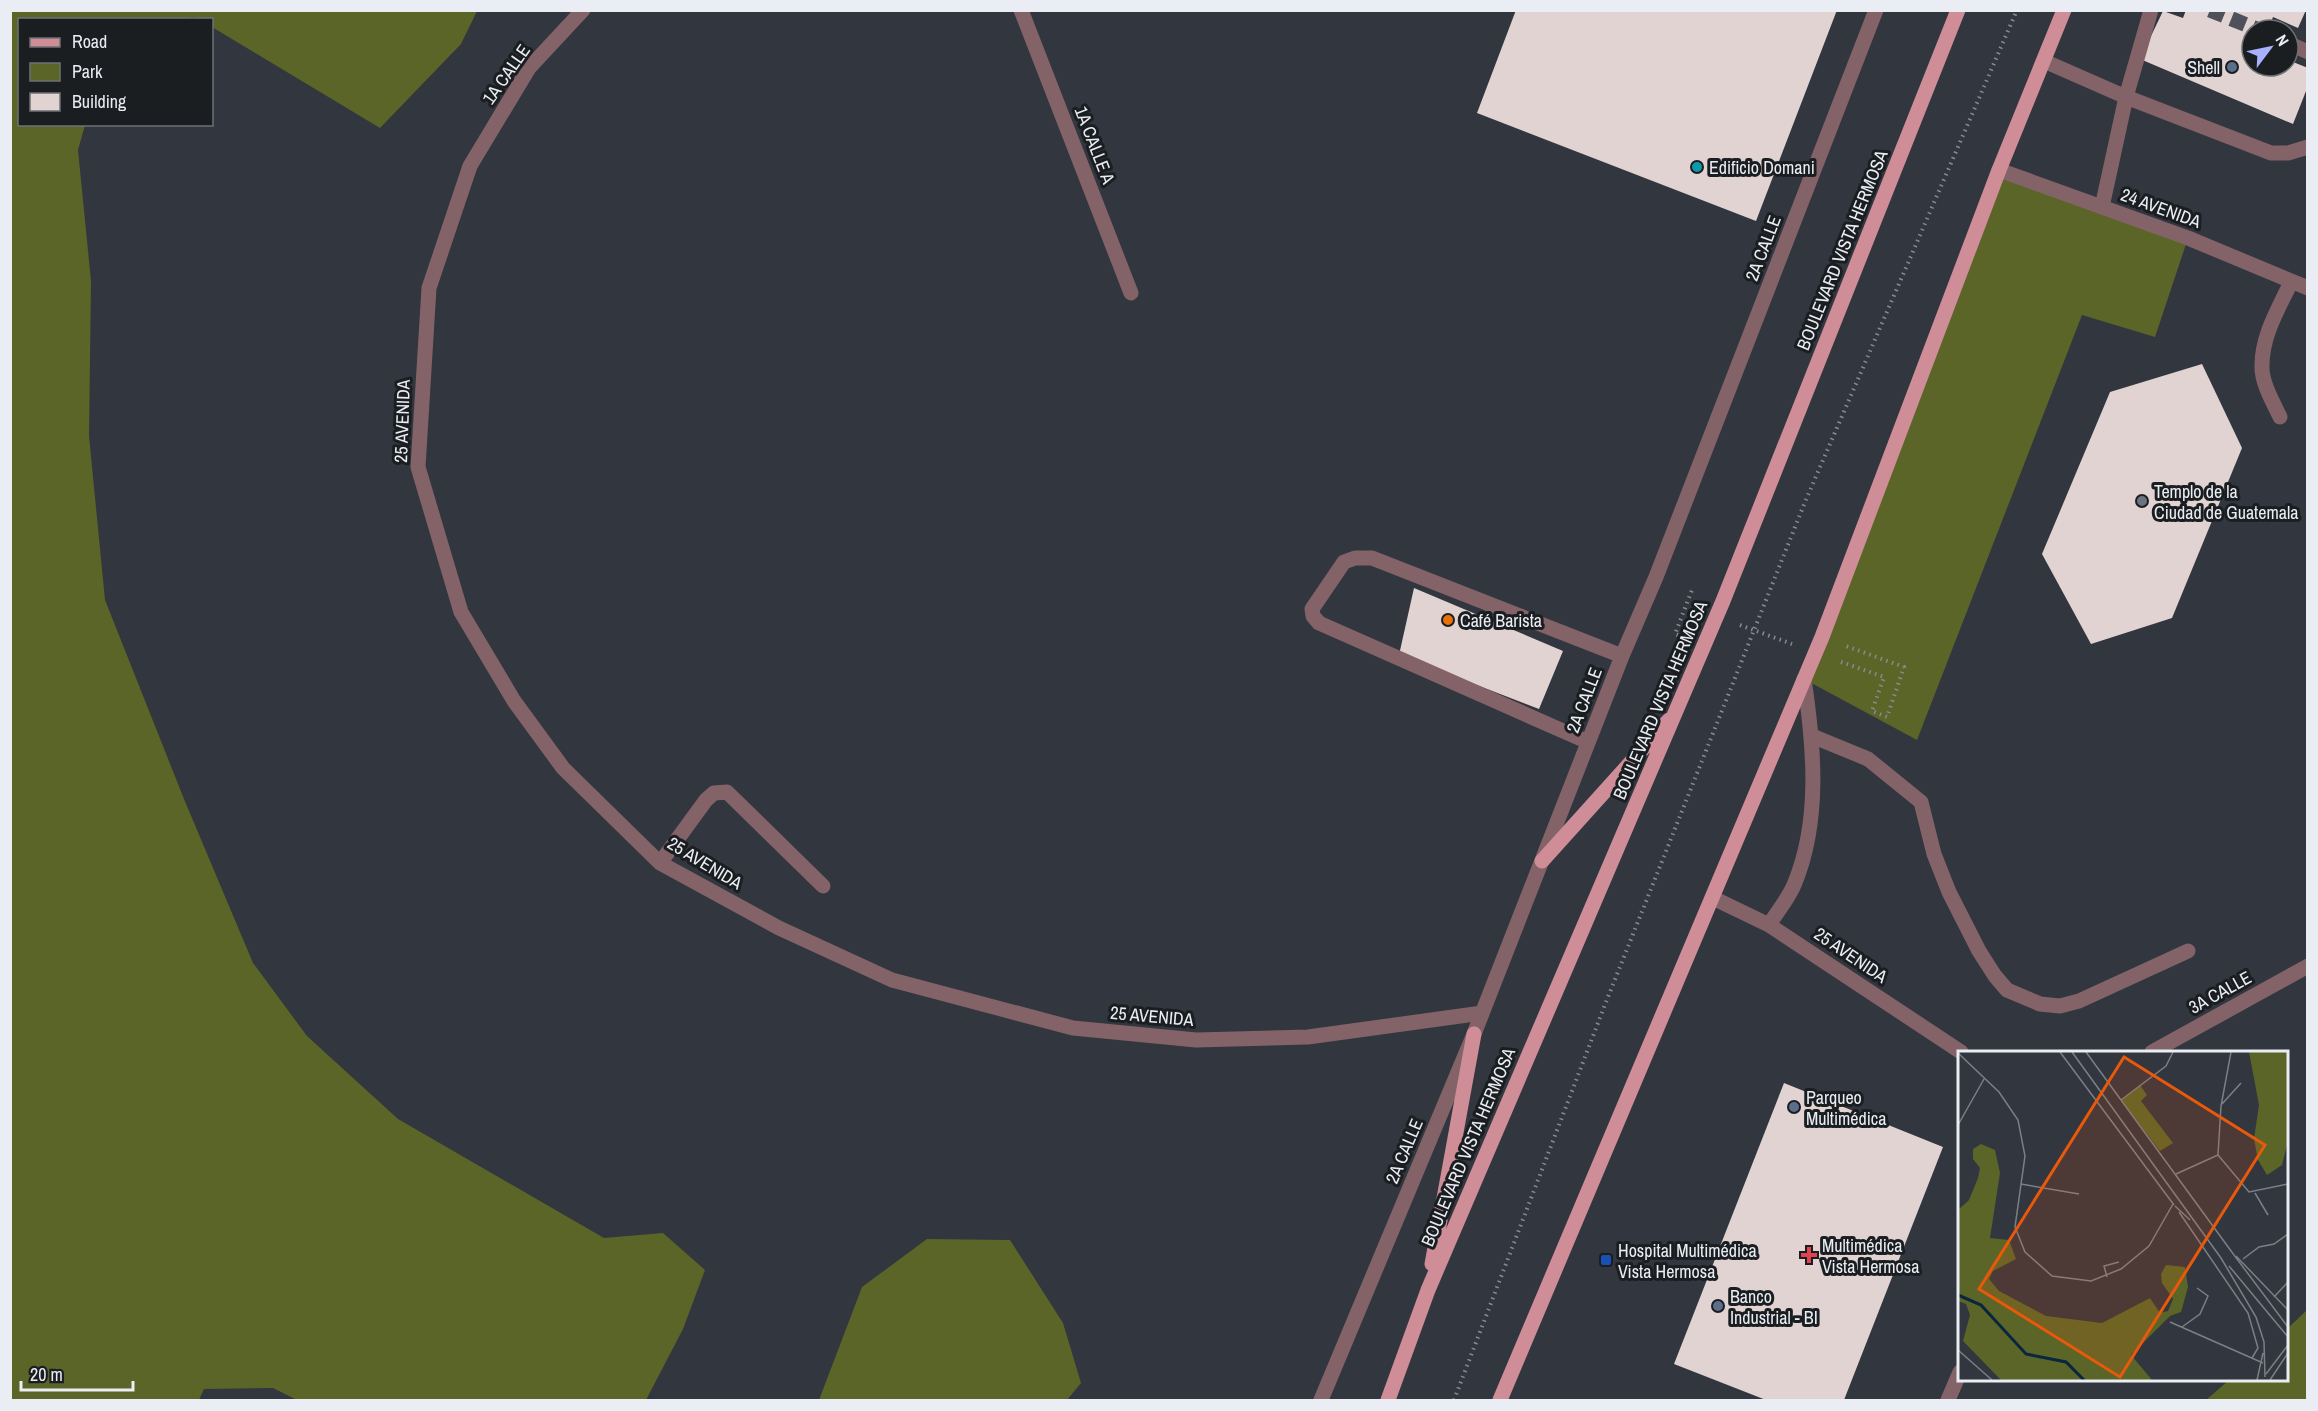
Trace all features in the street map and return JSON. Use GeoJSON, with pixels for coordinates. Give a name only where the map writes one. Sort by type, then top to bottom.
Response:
{"type":"FeatureCollection","features":[{"type":"Feature","properties":{"kind":"main road","name":"BOULEVARD VISTA HERMOSA"},"geometry":{"type":"LineString","coordinates":[[1388,1401],[1428,1290],[1723,602],[1958,10]]}},
{"type":"Feature","properties":{"kind":"main road"},"geometry":{"type":"LineString","coordinates":[[1500,1401],[1822,637],[1999,170],[2064,10]]}},
{"type":"Feature","properties":{"kind":"main road"},"geometry":{"type":"LineString","coordinates":[[1542,861],[1677,711]]}},
{"type":"Feature","properties":{"kind":"main road"},"geometry":{"type":"LineString","coordinates":[[1428,1290],[1474,1034]]}},
{"type":"Feature","properties":{"kind":"street","name":"1A CALLE"},"geometry":{"type":"LineString","coordinates":[[470,166],[530,68],[583,10]]}},
{"type":"Feature","properties":{"kind":"street","name":"1A CALLE A"},"geometry":{"type":"LineString","coordinates":[[1021,10],[1131,293]]}},
{"type":"Feature","properties":{"kind":"street","name":"2A CALLE"},"geometry":{"type":"LineString","coordinates":[[1321,1401],[1474,1034],[1622,656],[1656,577],[1876,10]]}},
{"type":"Feature","properties":{"kind":"street"},"geometry":{"type":"LineString","coordinates":[[2102,207],[2126,97],[2151,10]]}},
{"type":"Feature","properties":{"kind":"street"},"geometry":{"type":"LineString","coordinates":[[2044,61],[2126,97],[2271,153],[2288,153],[2307,147]]}},
{"type":"Feature","properties":{"kind":"street","name":"25 AVENIDA"},"geometry":{"type":"LineString","coordinates":[[470,166],[429,288],[418,467],[461,612],[514,701],[563,768],[660,863],[779,928],[892,980],[1073,1028],[1196,1040],[1308,1037],[1482,1013]]}},
{"type":"Feature","properties":{"kind":"street","name":"24 AVENIDA"},"geometry":{"type":"LineString","coordinates":[[1999,170],[2188,238],[2290,282],[2307,287]]}},
{"type":"Feature","properties":{"kind":"street"},"geometry":{"type":"LineString","coordinates":[[2280,417],[2270,396],[2261,366],[2267,336],[2290,282]]}},
{"type":"Feature","properties":{"kind":"street"},"geometry":{"type":"LineString","coordinates":[[1588,742],[1319,623],[1313,616],[1312,609],[1344,562],[1355,558],[1372,558],[1622,656]]}},
{"type":"Feature","properties":{"kind":"street"},"geometry":{"type":"LineString","coordinates":[[1769,925],[1793,886],[1807,838],[1812,785],[1812,736],[1804,679]]}},
{"type":"Feature","properties":{"kind":"street"},"geometry":{"type":"LineString","coordinates":[[1812,736],[1868,759],[1921,802],[1934,854],[1949,892],[1979,951],[2007,990],[2040,1004],[2060,1006],[2079,1001],[2188,951]]}},
{"type":"Feature","properties":{"kind":"street"},"geometry":{"type":"LineString","coordinates":[[660,863],[706,800],[714,793],[727,792],[823,886]]}},
{"type":"Feature","properties":{"kind":"street","name":"25 AVENIDA"},"geometry":{"type":"LineString","coordinates":[[1713,898],[1769,925],[1958,1051]]}},
{"type":"Feature","properties":{"kind":"street","name":"3A CALLE"},"geometry":{"type":"LineString","coordinates":[[2156,1051],[2307,966]]}},
{"type":"Feature","properties":{"kind":"street"},"geometry":{"type":"LineString","coordinates":[[1948,1401],[1958,1375]]}},
{"type":"Feature","properties":{"kind":"path"},"geometry":{"type":"LineString","coordinates":[[1454,1401],[1606,1002],[1801,513],[2017,10]]}},
{"type":"Feature","properties":{"kind":"path"},"geometry":{"type":"LineString","coordinates":[[1656,577],[1723,602]]}},
{"type":"Feature","properties":{"kind":"path"},"geometry":{"type":"LineString","coordinates":[[1687,603],[1692,590]]}},
{"type":"Feature","properties":{"kind":"path"},"geometry":{"type":"LineString","coordinates":[[1822,637],[1904,667],[1887,717],[1872,711],[1884,677]]}},
{"type":"Feature","properties":{"kind":"green space"},"geometry":{"type":"Polygon","coordinates":[[[10,11],[477,11],[461,44],[380,128],[213,28],[213,18],[18,18],[18,126],[85,126],[78,150],[91,281],[89,436],[105,600],[184,799],[253,963],[307,1036],[398,1119],[604,1238],[663,1233],[705,1270],[683,1329],[646,1400],[297,1400],[273,1388],[204,1389],[199,1400],[11,1400],[10,11]]]}},
{"type":"Feature","properties":{"kind":"green space"},"geometry":{"type":"Polygon","coordinates":[[[1999,170],[2188,238],[2155,337],[2082,315],[1917,740],[1804,679],[1999,170]]]}},
{"type":"Feature","properties":{"kind":"green space"},"geometry":{"type":"Polygon","coordinates":[[[927,1239],[1010,1240],[1063,1323],[1081,1383],[1067,1400],[819,1400],[862,1287],[927,1239]]]}},
{"type":"Feature","properties":{"kind":"green space"},"geometry":{"type":"Polygon","coordinates":[[[2307,1310],[2307,1400],[2206,1400],[2228,1381],[2288,1381],[2288,1328],[2307,1310]]]}},
{"type":"Feature","properties":{"kind":"building","name":"Edificio Domani"},"geometry":{"type":"Polygon","coordinates":[[[1516,10],[1837,10],[1756,221],[1477,113],[1516,10]]]}},
{"type":"Feature","properties":{"kind":"building","name":"Shell"},"geometry":{"type":"Polygon","coordinates":[[[2186,10],[2306,10],[2300,24],[2300,18],[2240,18],[2240,78],[2300,78],[2300,65],[2308,68],[2308,86],[2293,124],[2140,59],[2163,11],[2183,18],[2186,10]]]}},
{"type":"Feature","properties":{"kind":"building","name":"Templo de la Ciudad de Guatemala"},"geometry":{"type":"Polygon","coordinates":[[[2202,364],[2242,448],[2172,618],[2091,644],[2042,554],[2110,392],[2202,364]]]}},
{"type":"Feature","properties":{"kind":"building","name":"Café Barista"},"geometry":{"type":"Polygon","coordinates":[[[1414,588],[1563,651],[1539,709],[1399,655],[1414,588]]]}},
{"type":"Feature","properties":{"kind":"building","name":"Multimédica Vista Hermosa"},"geometry":{"type":"Polygon","coordinates":[[[1784,1083],[1943,1147],[1844,1400],[1766,1400],[1674,1364],[1784,1083]]]}},
{"type":"Feature","properties":{"kind":"tunnel"},"geometry":{"type":"LineString","coordinates":[[2210,10],[2240,22]]}},
{"type":"Feature","properties":{"kind":"place","name":"Shell"},"geometry":{"type":"Point","coordinates":[2232,67]}},
{"type":"Feature","properties":{"kind":"place","name":"Edificio Domani"},"geometry":{"type":"Point","coordinates":[1697,167]}},
{"type":"Feature","properties":{"kind":"place","name":"Templo de la Ciudad de Guatemala"},"geometry":{"type":"Point","coordinates":[2142,501]}},
{"type":"Feature","properties":{"kind":"place","name":"Café Barista"},"geometry":{"type":"Point","coordinates":[1448,620]}},
{"type":"Feature","properties":{"kind":"place","name":"Parqueo Multimédica"},"geometry":{"type":"Point","coordinates":[1794,1107]}},
{"type":"Feature","properties":{"kind":"place","name":"Multimédica Vista Hermosa"},"geometry":{"type":"Point","coordinates":[1809,1255]}},
{"type":"Feature","properties":{"kind":"place","name":"Hospital Multimédica Vista Hermosa"},"geometry":{"type":"Point","coordinates":[1606,1260]}},
{"type":"Feature","properties":{"kind":"place","name":"Banco Industrial - BI"},"geometry":{"type":"Point","coordinates":[1718,1306]}}]}
